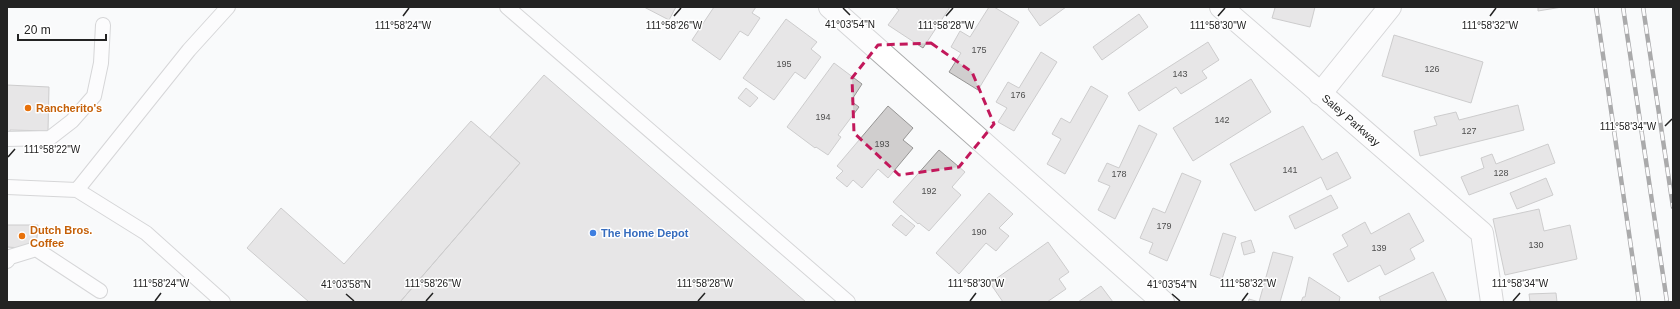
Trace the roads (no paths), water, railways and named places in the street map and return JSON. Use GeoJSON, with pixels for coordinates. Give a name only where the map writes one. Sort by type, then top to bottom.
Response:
{"type":"FeatureCollection","features":[{"type":"Feature","properties":{"kind":"street"},"geometry":{"type":"LineString","coordinates":[[830,7],[1163,302]]}},
{"type":"Feature","properties":{"kind":"street","name":"Saley Parkway"},"geometry":{"type":"LineString","coordinates":[[1221,7],[1482,233],[1492,302]]}},
{"type":"Feature","properties":{"kind":"street"},"geometry":{"type":"LineString","coordinates":[[1320,94],[1390,7]]}},
{"type":"Feature","properties":{"kind":"lane"},"geometry":{"type":"LineString","coordinates":[[77,190],[189,50],[228,7]]}},
{"type":"Feature","properties":{"kind":"lane"},"geometry":{"type":"LineString","coordinates":[[507,7],[848,302]]}},
{"type":"Feature","properties":{"kind":"lane"},"geometry":{"type":"LineString","coordinates":[[7,139],[50,138],[72,121],[94,96],[101,63],[103,25]]}},
{"type":"Feature","properties":{"kind":"lane"},"geometry":{"type":"LineString","coordinates":[[7,187],[77,190],[146,233],[223,302]]}},
{"type":"Feature","properties":{"kind":"lane"},"geometry":{"type":"LineString","coordinates":[[7,261],[10,257],[36,249],[100,292]]}},
{"type":"Feature","properties":{"kind":"railway"},"geometry":{"type":"LineString","coordinates":[[1596,7],[1639,302]]}},
{"type":"Feature","properties":{"kind":"railway"},"geometry":{"type":"LineString","coordinates":[[1623,7],[1667,302]]}},
{"type":"Feature","properties":{"kind":"railway"},"geometry":{"type":"LineString","coordinates":[[1643,7],[1673,207]]}},
{"type":"Feature","properties":{"kind":"place","name":"Rancherito's"},"geometry":{"type":"Point","coordinates":[28,108]}},
{"type":"Feature","properties":{"kind":"place","name":"The Home Depot"},"geometry":{"type":"Point","coordinates":[593,233]}},
{"type":"Feature","properties":{"kind":"place","name":"Dutch Bros. Coffee"},"geometry":{"type":"Point","coordinates":[22,236]}}]}
